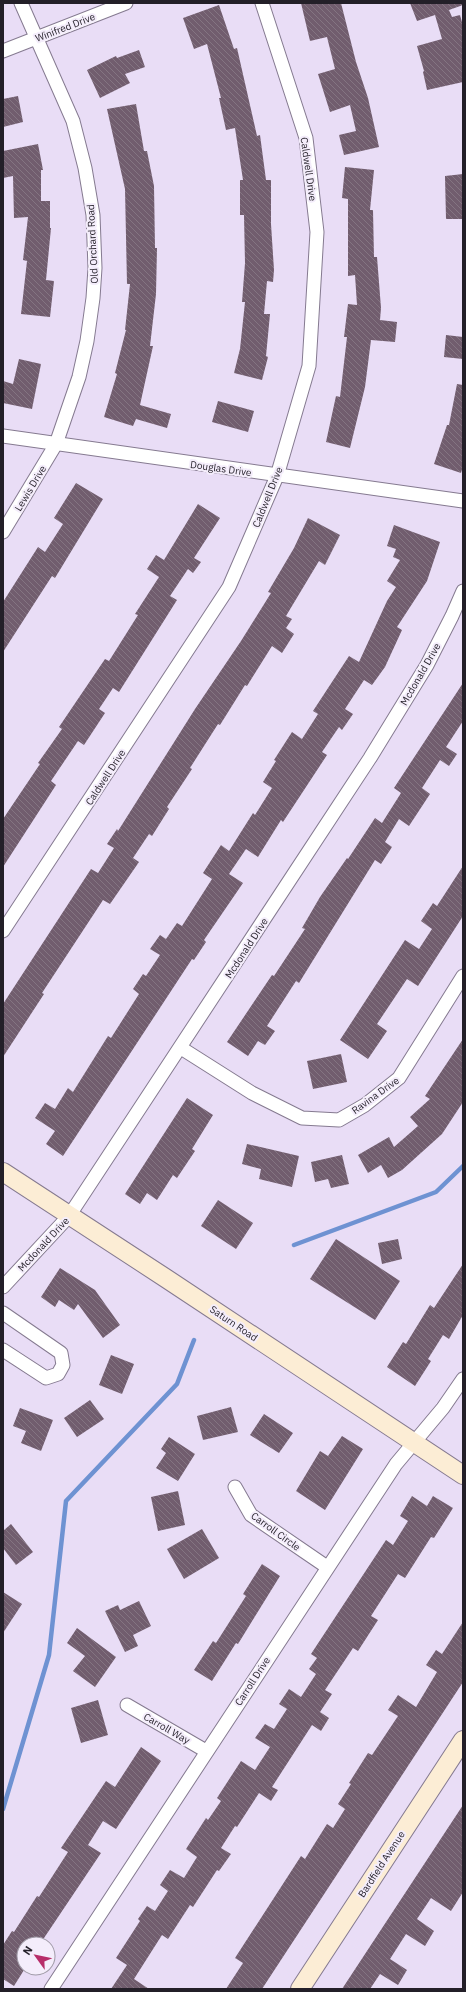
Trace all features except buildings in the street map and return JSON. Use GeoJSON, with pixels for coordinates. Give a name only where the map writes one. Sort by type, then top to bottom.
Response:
{"type":"FeatureCollection","features":[{"type":"Feature","properties":{"kind":"street","name":"Old Orchard Road"},"geometry":{"type":"LineString","coordinates":[[21,3],[38,38],[73,121],[85,168],[92,215],[95,268],[88,334],[79,377],[56,444]]}},
{"type":"Feature","properties":{"kind":"street","name":"Winifred Drive"},"geometry":{"type":"LineString","coordinates":[[3,51],[126,3]]}},
{"type":"Feature","properties":{"kind":"street","name":"Caldwell Drive"},"geometry":{"type":"LineString","coordinates":[[3,931],[229,587],[277,476],[309,366],[317,232],[306,138],[262,3]]}},
{"type":"Feature","properties":{"kind":"street","name":"Douglas Drive"},"geometry":{"type":"LineString","coordinates":[[3,436],[277,476],[463,501]]}},
{"type":"Feature","properties":{"kind":"street","name":"Lewis Drive"},"geometry":{"type":"LineString","coordinates":[[3,532],[56,444]]}},
{"type":"Feature","properties":{"kind":"street","name":"Mcdonald Drive"},"geometry":{"type":"LineString","coordinates":[[3,1287],[69,1216],[181,1048],[370,758],[427,665],[463,591]]}},
{"type":"Feature","properties":{"kind":"street","name":"Ravina Drive"},"geometry":{"type":"LineString","coordinates":[[181,1048],[252,1093],[302,1118],[339,1120],[365,1105],[399,1078],[463,976]]}},
{"type":"Feature","properties":{"kind":"street","name":"Saturn Road"},"geometry":{"type":"LineString","coordinates":[[3,1172],[414,1442],[463,1476]]}},
{"type":"Feature","properties":{"kind":"street"},"geometry":{"type":"LineString","coordinates":[[3,1313],[61,1353],[63,1365],[58,1374],[46,1378],[3,1350]]}},
{"type":"Feature","properties":{"kind":"street","name":"Carroll Drive"},"geometry":{"type":"LineString","coordinates":[[51,1989],[396,1464],[444,1408],[463,1379]]}},
{"type":"Feature","properties":{"kind":"street","name":"Carroll Circle"},"geometry":{"type":"LineString","coordinates":[[235,1487],[251,1515],[327,1567]]}},
{"type":"Feature","properties":{"kind":"street","name":"Carroll Way"},"geometry":{"type":"LineString","coordinates":[[127,1705],[206,1751]]}},
{"type":"Feature","properties":{"kind":"street","name":"Bardfield Avenue"},"geometry":{"type":"LineString","coordinates":[[300,1989],[463,1740]]}},
{"type":"Feature","properties":{"kind":"waterway"},"geometry":{"type":"LineString","coordinates":[[294,1245],[436,1192],[463,1166]]}},
{"type":"Feature","properties":{"kind":"waterway"},"geometry":{"type":"LineString","coordinates":[[3,1809],[49,1655],[66,1501],[177,1384],[194,1340]]}}]}
